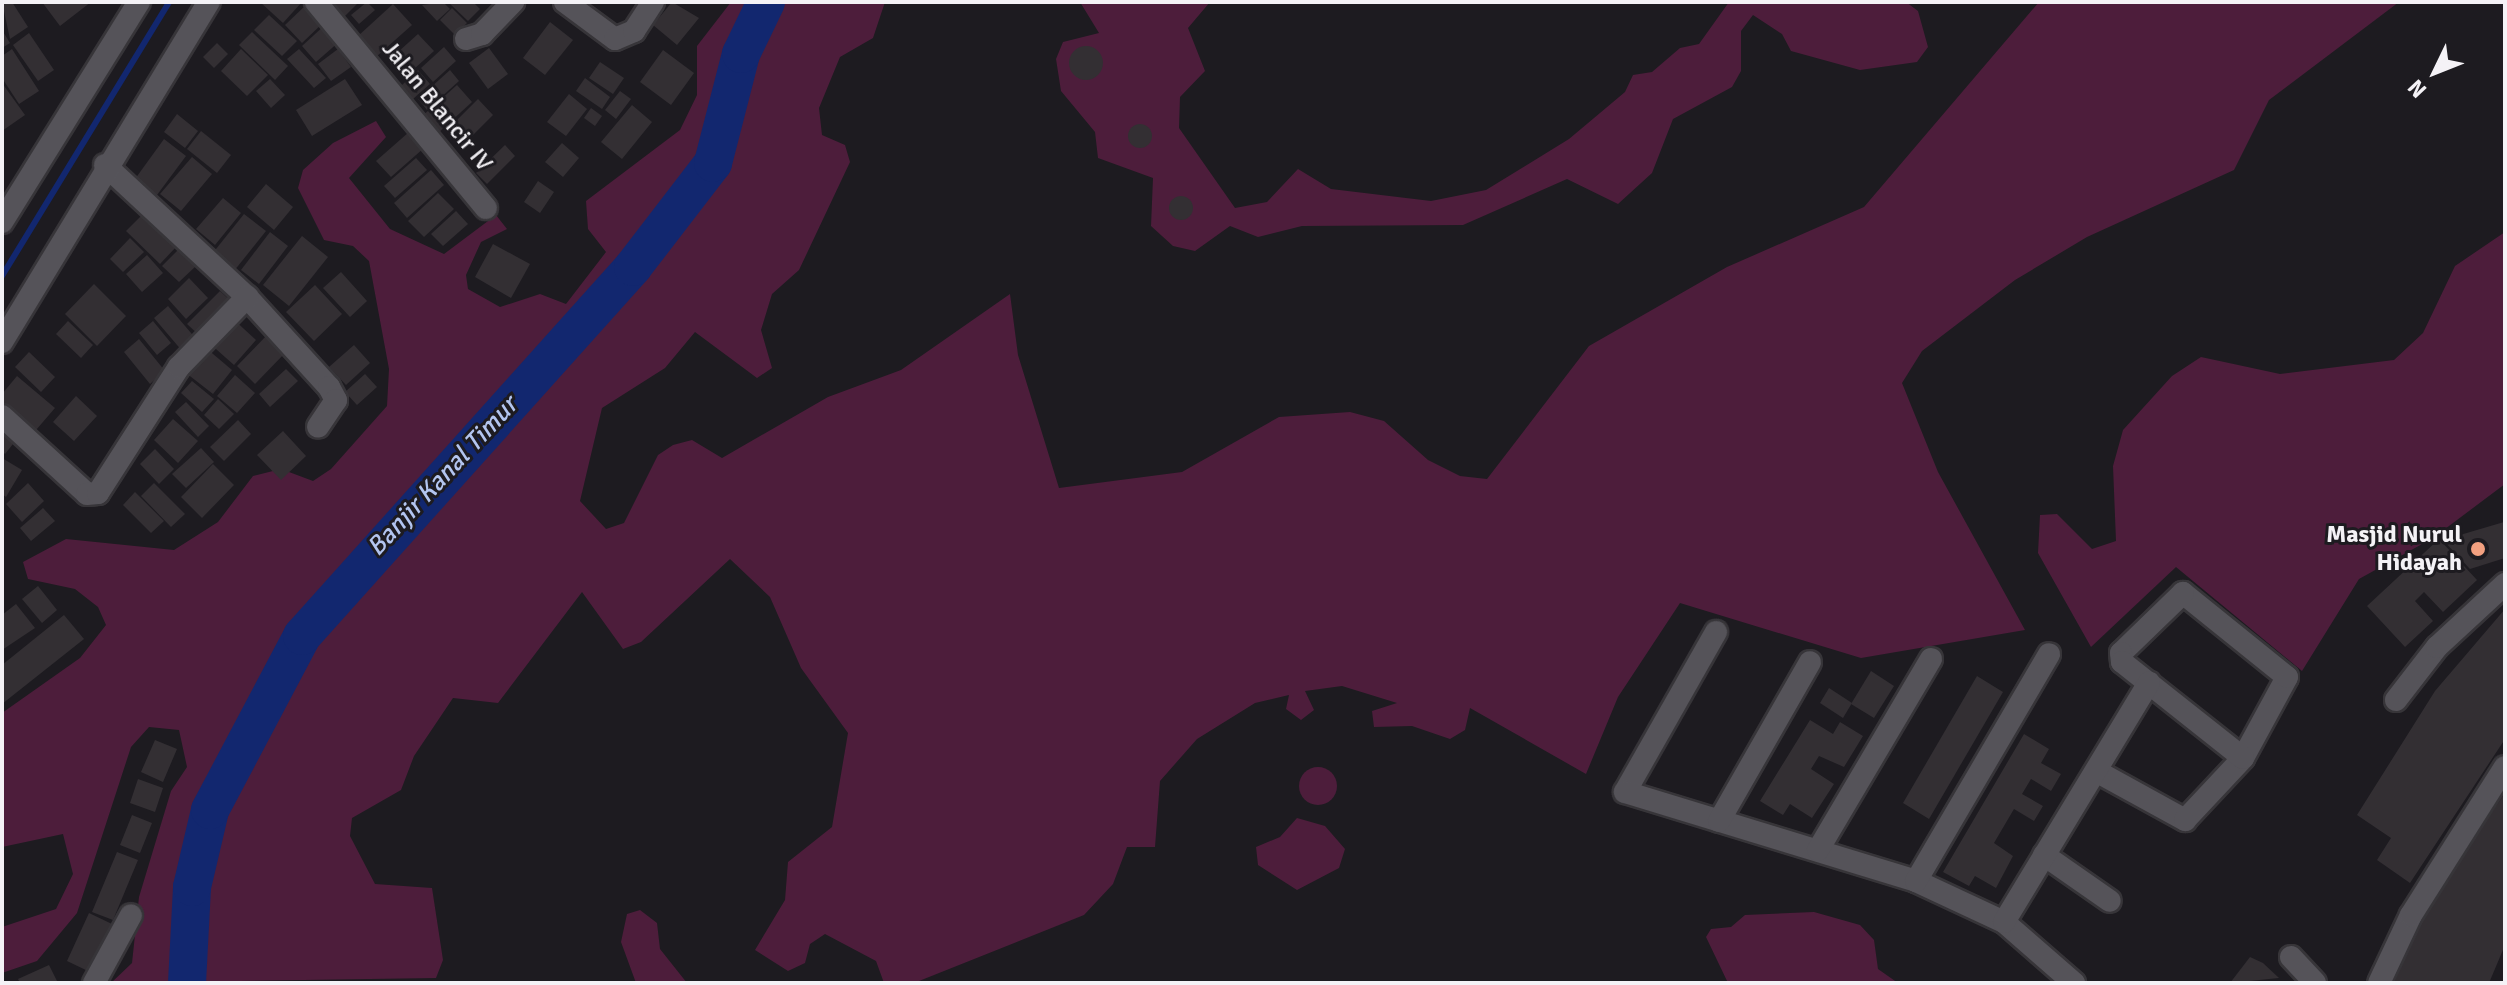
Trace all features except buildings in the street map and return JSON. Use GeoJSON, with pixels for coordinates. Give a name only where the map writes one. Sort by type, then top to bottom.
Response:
{"type":"FeatureCollection","features":[{"type":"Feature","properties":{"kind":"street"},"geometry":{"type":"LineString","coordinates":[[2,222],[139,2]]}},
{"type":"Feature","properties":{"kind":"street"},"geometry":{"type":"LineString","coordinates":[[2,342],[105,165],[209,2]]}},
{"type":"Feature","properties":{"kind":"street","name":"Jalan Blancir IV"},"geometry":{"type":"LineString","coordinates":[[316,2],[486,208]]}},
{"type":"Feature","properties":{"kind":"street"},"geometry":{"type":"LineString","coordinates":[[466,39],[482,34],[513,2]]}},
{"type":"Feature","properties":{"kind":"street"},"geometry":{"type":"LineString","coordinates":[[565,2],[609,36],[634,31],[653,2]]}},
{"type":"Feature","properties":{"kind":"street"},"geometry":{"type":"LineString","coordinates":[[105,165],[247,297],[329,387],[336,400],[318,427]]}},
{"type":"Feature","properties":{"kind":"street"},"geometry":{"type":"LineString","coordinates":[[2,416],[87,494],[98,493],[179,367],[247,297]]}},
{"type":"Feature","properties":{"kind":"street"},"geometry":{"type":"LineString","coordinates":[[2396,700],[2437,647],[2505,584]]}},
{"type":"Feature","properties":{"kind":"street"},"geometry":{"type":"LineString","coordinates":[[2096,771],[2179,820],[2243,758],[2287,673],[2190,594],[2176,596],[2121,653],[2149,683],[2243,758]]}},
{"type":"Feature","properties":{"kind":"street"},"geometry":{"type":"LineString","coordinates":[[1716,632],[1625,787],[1635,798],[1916,881],[2004,922],[2074,983]]}},
{"type":"Feature","properties":{"kind":"street"},"geometry":{"type":"LineString","coordinates":[[1916,881],[2049,654]]}},
{"type":"Feature","properties":{"kind":"street"},"geometry":{"type":"LineString","coordinates":[[1818,850],[1931,659]]}},
{"type":"Feature","properties":{"kind":"street"},"geometry":{"type":"LineString","coordinates":[[1719,821],[1810,662]]}},
{"type":"Feature","properties":{"kind":"street"},"geometry":{"type":"LineString","coordinates":[[2004,922],[2149,683]]}},
{"type":"Feature","properties":{"kind":"street"},"geometry":{"type":"LineString","coordinates":[[2379,983],[2411,915],[2505,767]]}},
{"type":"Feature","properties":{"kind":"street"},"geometry":{"type":"LineString","coordinates":[[2044,855],[2110,901]]}},
{"type":"Feature","properties":{"kind":"street"},"geometry":{"type":"LineString","coordinates":[[94,983],[131,915]]}},
{"type":"Feature","properties":{"kind":"street"},"geometry":{"type":"LineString","coordinates":[[2291,957],[2315,983]]}},
{"type":"Feature","properties":{"kind":"shaded area"},"geometry":{"type":"Polygon","coordinates":[[[731,2],[885,2],[873,38],[840,57],[819,108],[822,135],[845,145],[850,162],[799,270],[772,294],[761,330],[772,368],[757,378],[695,332],[665,368],[602,408],[580,501],[606,529],[624,523],[658,455],[673,445],[692,440],[722,458],[828,397],[901,370],[1010,294],[1018,355],[1059,488],[1182,472],[1279,417],[1350,412],[1384,421],[1428,460],[1460,476],[1487,479],[1589,346],[1727,267],[1864,207],[2039,2],[2399,2],[2269,100],[2234,170],[2087,237],[2015,280],[1922,351],[1902,383],[1938,472],[2025,630],[1861,658],[1680,603],[1618,697],[1586,774],[1470,708],[1465,730],[1450,739],[1412,726],[1374,727],[1372,711],[1397,703],[1342,686],[1305,691],[1314,710],[1301,720],[1286,709],[1289,695],[1255,703],[1197,739],[1160,781],[1155,847],[1127,847],[1113,884],[1084,915],[914,983],[884,983],[876,961],[825,934],[810,944],[805,963],[788,971],[755,950],[785,900],[788,862],[832,827],[848,733],[801,668],[770,597],[730,559],[641,642],[623,649],[582,592],[498,703],[453,698],[414,756],[401,790],[352,818],[350,836],[375,884],[432,888],[443,960],[436,978],[111,983],[132,963],[139,897],[171,791],[187,767],[179,730],[149,727],[131,747],[77,913],[37,961],[2,973],[2,927],[56,909],[73,874],[63,834],[2,847],[2,713],[80,658],[106,625],[98,607],[75,589],[28,579],[23,562],[66,539],[174,550],[218,522],[253,476],[281,469],[313,481],[331,469],[387,406],[389,369],[369,261],[353,246],[324,240],[298,188],[303,170],[333,143],[376,121],[386,137],[349,178],[390,229],[444,254],[496,215],[507,229],[481,242],[466,275],[468,289],[500,307],[540,294],[566,304],[606,252],[588,229],[586,201],[680,130],[697,95],[697,46],[731,2]]]}},
{"type":"Feature","properties":{"kind":"shaded area"},"geometry":{"type":"Polygon","coordinates":[[[1080,2],[1210,2],[1188,28],[1205,71],[1180,97],[1179,128],[1235,208],[1267,202],[1298,169],[1331,189],[1431,201],[1486,190],[1569,139],[1625,92],[1633,75],[1652,72],[1680,48],[1699,44],[1729,2],[1906,2],[1918,11],[1928,47],[1917,62],[1860,70],[1791,51],[1782,34],[1753,15],[1741,31],[1741,71],[1732,87],[1673,119],[1652,173],[1618,204],[1567,179],[1463,225],[1302,226],[1258,237],[1230,226],[1195,251],[1173,246],[1151,226],[1153,178],[1098,158],[1095,132],[1061,91],[1056,59],[1063,42],[1099,33],[1080,2]]]}},
{"type":"Feature","properties":{"kind":"shaded area"},"geometry":{"type":"Polygon","coordinates":[[[2505,232],[2505,484],[2433,538],[2359,579],[2302,671],[2176,567],[2091,647],[2038,553],[2040,515],[2057,514],[2092,549],[2116,541],[2113,466],[2123,430],[2172,376],[2201,357],[2280,374],[2394,360],[2423,333],[2455,266],[2505,232]]]}},
{"type":"Feature","properties":{"kind":"shaded area"},"geometry":{"type":"Polygon","coordinates":[[[1318,767],[1331,773],[1337,786],[1331,799],[1318,805],[1305,799],[1299,786],[1305,773],[1318,767]]]}},
{"type":"Feature","properties":{"kind":"shaded area"},"geometry":{"type":"Polygon","coordinates":[[[1297,818],[1325,826],[1345,849],[1339,868],[1297,890],[1258,865],[1256,847],[1280,837],[1297,818]]]}},
{"type":"Feature","properties":{"kind":"shaded area"},"geometry":{"type":"Polygon","coordinates":[[[640,910],[657,923],[660,949],[687,983],[636,983],[621,942],[627,914],[640,910]]]}},
{"type":"Feature","properties":{"kind":"shaded area"},"geometry":{"type":"Polygon","coordinates":[[[1814,912],[1860,925],[1874,940],[1878,969],[1898,983],[1728,983],[1706,937],[1711,929],[1731,927],[1745,915],[1814,912]]]}},
{"type":"Feature","properties":{"kind":"waterway"},"geometry":{"type":"LineString","coordinates":[[2,276],[169,2]]}},
{"type":"Feature","properties":{"kind":"waterway","name":"Banjir Kanal Timur"},"geometry":{"type":"LineString","coordinates":[[187,983],[192,887],[210,810],[302,636],[633,267],[713,163],[741,54],[766,2]]}},
{"type":"Feature","properties":{"kind":"place","name":"Masjid Nurul Hidayah"},"geometry":{"type":"Point","coordinates":[2478,549]}}]}
